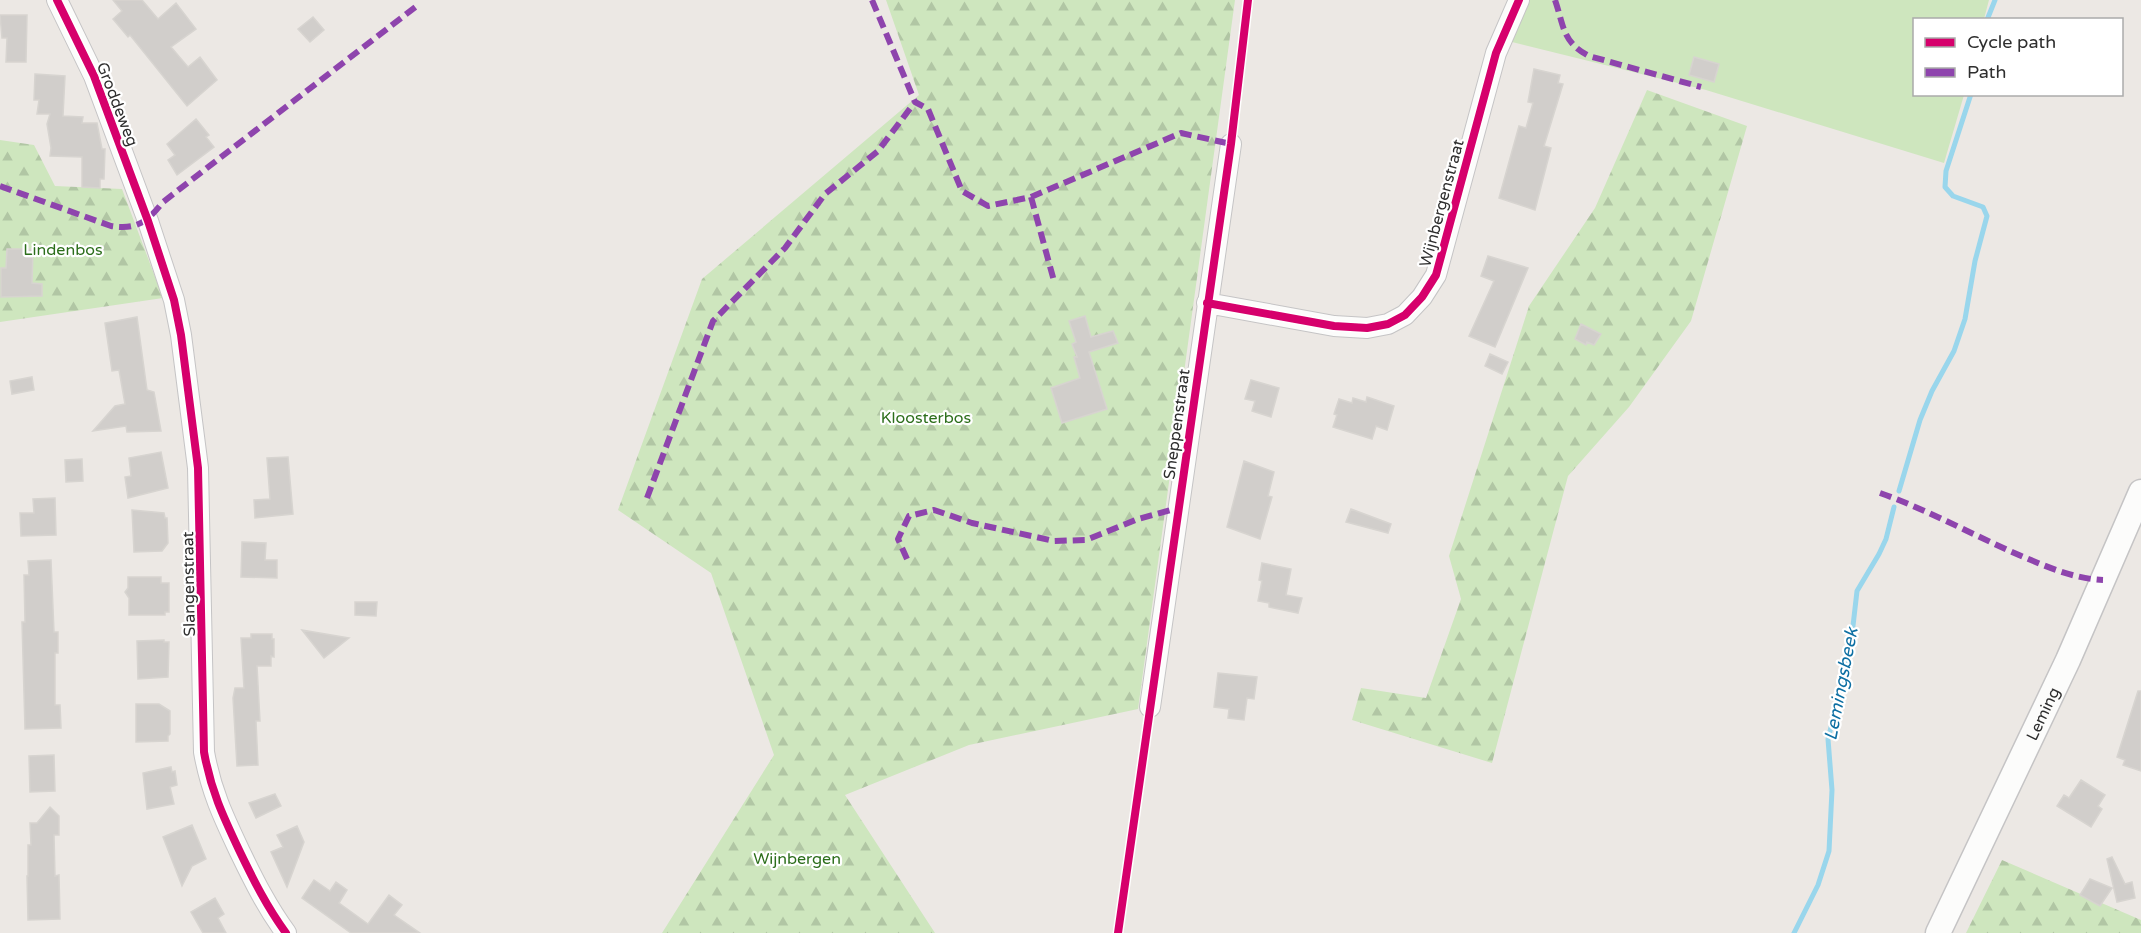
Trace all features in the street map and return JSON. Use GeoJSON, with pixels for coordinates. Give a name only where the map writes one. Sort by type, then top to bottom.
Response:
{"type":"FeatureCollection","features":[{"type":"Feature","properties":{"kind":"street","name":"Groddeweg"},"geometry":{"type":"LineString","coordinates":[[57,0],[94,76],[148,221]]}},
{"type":"Feature","properties":{"kind":"street","name":"Wijnbergenstraat"},"geometry":{"type":"LineString","coordinates":[[1207,303],[1334,326],[1367,328],[1388,324],[1405,315],[1422,297],[1436,274],[1496,53],[1519,0]]}},
{"type":"Feature","properties":{"kind":"street","name":"Sneppenstraat"},"geometry":{"type":"LineString","coordinates":[[1150,707],[1231,144]]}},
{"type":"Feature","properties":{"kind":"street","name":"Slangenstraat"},"geometry":{"type":"LineString","coordinates":[[148,221],[171,290],[181,335],[198,468],[204,752],[209,780],[221,811],[266,905],[286,933]]}},
{"type":"Feature","properties":{"kind":"street","name":"Leming"},"geometry":{"type":"LineString","coordinates":[[1938,933],[2068,660],[2141,492]]}},
{"type":"Feature","properties":{"kind":"green space","name":"Kloosterbos"},"geometry":{"type":"Polygon","coordinates":[[[886,0],[1235,0],[1138,709],[969,745],[845,795],[935,933],[662,933],[774,755],[711,573],[618,510],[702,279],[919,95],[886,0]]]}},
{"type":"Feature","properties":{"kind":"green space"},"geometry":{"type":"Polygon","coordinates":[[[1528,0],[1989,0],[1984,18],[1913,18],[1913,96],[1964,96],[1944,163],[1706,90],[1508,41],[1528,0]]]}},
{"type":"Feature","properties":{"kind":"green space"},"geometry":{"type":"Polygon","coordinates":[[[1647,90],[1747,126],[1691,321],[1629,407],[1568,476],[1492,763],[1352,720],[1361,688],[1426,698],[1461,599],[1449,556],[1529,306],[1595,208],[1647,90]]]}},
{"type":"Feature","properties":{"kind":"green space","name":"Lindenbos"},"geometry":{"type":"Polygon","coordinates":[[[0,140],[34,145],[55,186],[122,189],[163,298],[0,322],[0,140]]]}},
{"type":"Feature","properties":{"kind":"green space"},"geometry":{"type":"Polygon","coordinates":[[[2002,860],[2141,920],[2141,933],[1966,933],[2002,860]]]}},
{"type":"Feature","properties":{"kind":"building"},"geometry":{"type":"Polygon","coordinates":[[[113,0],[142,0],[158,19],[176,3],[196,29],[171,47],[188,67],[200,57],[217,80],[187,106],[130,35],[128,37],[113,19],[122,11],[113,0]]]}},
{"type":"Feature","properties":{"kind":"building"},"geometry":{"type":"Polygon","coordinates":[[[0,15],[27,15],[26,62],[6,62],[7,38],[2,38],[0,15]]]}},
{"type":"Feature","properties":{"kind":"building"},"geometry":{"type":"Polygon","coordinates":[[[313,17],[324,30],[310,42],[298,29],[313,17]]]}},
{"type":"Feature","properties":{"kind":"building"},"geometry":{"type":"Polygon","coordinates":[[[1694,57],[1719,64],[1714,82],[1689,75],[1694,57]]]}},
{"type":"Feature","properties":{"kind":"building"},"geometry":{"type":"Polygon","coordinates":[[[1534,69],[1560,75],[1558,83],[1563,84],[1544,146],[1551,148],[1535,210],[1499,198],[1519,126],[1526,128],[1533,103],[1528,102],[1534,69]]]}},
{"type":"Feature","properties":{"kind":"building"},"geometry":{"type":"Polygon","coordinates":[[[35,74],[65,76],[63,116],[83,117],[82,123],[97,123],[102,149],[105,149],[104,179],[100,179],[100,188],[82,187],[82,157],[50,156],[47,124],[50,114],[37,114],[39,100],[34,100],[35,74]]]}},
{"type":"Feature","properties":{"kind":"building"},"geometry":{"type":"Polygon","coordinates":[[[196,119],[209,135],[206,137],[214,147],[177,175],[168,160],[175,155],[167,144],[196,119]]]}},
{"type":"Feature","properties":{"kind":"building"},"geometry":{"type":"Polygon","coordinates":[[[7,249],[33,249],[32,283],[42,284],[42,296],[1,297],[1,268],[6,268],[7,249]]]}},
{"type":"Feature","properties":{"kind":"building"},"geometry":{"type":"Polygon","coordinates":[[[1488,256],[1528,268],[1495,347],[1469,336],[1494,281],[1481,276],[1488,256]]]}},
{"type":"Feature","properties":{"kind":"building"},"geometry":{"type":"Polygon","coordinates":[[[1085,316],[1091,337],[1113,331],[1118,343],[1089,352],[1107,409],[1062,423],[1051,388],[1080,378],[1074,357],[1077,357],[1072,344],[1076,342],[1069,321],[1085,316]]]}},
{"type":"Feature","properties":{"kind":"building"},"geometry":{"type":"Polygon","coordinates":[[[137,317],[147,390],[154,392],[161,431],[127,432],[126,426],[93,431],[115,406],[125,404],[119,370],[112,371],[105,323],[137,317]]]}},
{"type":"Feature","properties":{"kind":"building"},"geometry":{"type":"Polygon","coordinates":[[[1581,324],[1601,334],[1594,345],[1587,342],[1586,345],[1575,339],[1581,324]]]}},
{"type":"Feature","properties":{"kind":"building"},"geometry":{"type":"Polygon","coordinates":[[[1490,354],[1508,362],[1502,374],[1485,366],[1490,354]]]}},
{"type":"Feature","properties":{"kind":"building"},"geometry":{"type":"Polygon","coordinates":[[[32,377],[34,390],[12,394],[10,381],[32,377]]]}},
{"type":"Feature","properties":{"kind":"building"},"geometry":{"type":"Polygon","coordinates":[[[1251,380],[1279,388],[1271,417],[1252,411],[1255,401],[1245,399],[1251,380]]]}},
{"type":"Feature","properties":{"kind":"building"},"geometry":{"type":"Polygon","coordinates":[[[1367,397],[1394,406],[1387,430],[1376,426],[1372,439],[1333,427],[1339,399],[1352,403],[1353,398],[1366,402],[1367,397]]]}},
{"type":"Feature","properties":{"kind":"building"},"geometry":{"type":"Polygon","coordinates":[[[161,452],[168,488],[128,498],[125,477],[131,476],[129,458],[161,452]]]}},
{"type":"Feature","properties":{"kind":"building"},"geometry":{"type":"Polygon","coordinates":[[[288,457],[293,514],[255,518],[254,500],[270,499],[267,458],[288,457]]]}},
{"type":"Feature","properties":{"kind":"building"},"geometry":{"type":"Polygon","coordinates":[[[82,459],[83,481],[66,482],[65,460],[82,459]]]}},
{"type":"Feature","properties":{"kind":"building"},"geometry":{"type":"Polygon","coordinates":[[[1244,461],[1274,472],[1268,496],[1272,497],[1260,539],[1227,527],[1244,461]]]}},
{"type":"Feature","properties":{"kind":"building"},"geometry":{"type":"Polygon","coordinates":[[[55,498],[56,535],[21,536],[20,513],[34,513],[33,499],[55,498]]]}},
{"type":"Feature","properties":{"kind":"building"},"geometry":{"type":"Polygon","coordinates":[[[1351,509],[1391,524],[1388,533],[1346,522],[1351,509]]]}},
{"type":"Feature","properties":{"kind":"building"},"geometry":{"type":"Polygon","coordinates":[[[132,510],[164,513],[167,518],[168,543],[162,551],[134,552],[132,510]]]}},
{"type":"Feature","properties":{"kind":"building"},"geometry":{"type":"Polygon","coordinates":[[[242,542],[266,543],[265,560],[277,560],[277,578],[241,577],[242,542]]]}},
{"type":"Feature","properties":{"kind":"building"},"geometry":{"type":"Polygon","coordinates":[[[51,560],[54,632],[58,632],[58,653],[55,653],[55,705],[60,705],[61,728],[25,729],[22,622],[25,622],[24,575],[29,575],[28,561],[51,560]]]}},
{"type":"Feature","properties":{"kind":"building"},"geometry":{"type":"Polygon","coordinates":[[[1262,563],[1291,569],[1286,595],[1302,598],[1298,613],[1269,607],[1269,603],[1258,601],[1262,581],[1259,580],[1262,563]]]}},
{"type":"Feature","properties":{"kind":"building"},"geometry":{"type":"Polygon","coordinates":[[[128,577],[161,577],[161,583],[169,583],[169,612],[165,612],[165,615],[129,615],[129,598],[125,592],[128,588],[128,577]]]}},
{"type":"Feature","properties":{"kind":"building"},"geometry":{"type":"Polygon","coordinates":[[[355,602],[377,602],[376,616],[355,615],[355,602]]]}},
{"type":"Feature","properties":{"kind":"building"},"geometry":{"type":"Polygon","coordinates":[[[302,630],[349,638],[324,658],[302,630]]]}},
{"type":"Feature","properties":{"kind":"building"},"geometry":{"type":"Polygon","coordinates":[[[251,634],[272,634],[274,657],[271,656],[271,666],[257,666],[260,721],[256,721],[258,765],[237,766],[233,698],[235,688],[244,688],[241,638],[251,638],[251,634]]]}},
{"type":"Feature","properties":{"kind":"building"},"geometry":{"type":"Polygon","coordinates":[[[164,640],[164,642],[169,642],[168,677],[138,679],[137,641],[164,640]]]}},
{"type":"Feature","properties":{"kind":"building"},"geometry":{"type":"Polygon","coordinates":[[[1218,673],[1257,677],[1254,699],[1247,698],[1244,720],[1228,718],[1229,709],[1214,707],[1218,673]]]}},
{"type":"Feature","properties":{"kind":"building"},"geometry":{"type":"Polygon","coordinates":[[[2138,691],[2141,691],[2141,771],[2123,765],[2125,760],[2117,757],[2138,691]]]}},
{"type":"Feature","properties":{"kind":"building"},"geometry":{"type":"Polygon","coordinates":[[[136,704],[159,704],[170,711],[168,741],[136,742],[136,704]]]}},
{"type":"Feature","properties":{"kind":"building"},"geometry":{"type":"Polygon","coordinates":[[[54,755],[55,791],[30,792],[29,756],[54,755]]]}},
{"type":"Feature","properties":{"kind":"building"},"geometry":{"type":"Polygon","coordinates":[[[171,767],[172,772],[175,771],[177,785],[170,787],[174,804],[147,809],[143,773],[171,767]]]}},
{"type":"Feature","properties":{"kind":"building"},"geometry":{"type":"Polygon","coordinates":[[[2081,780],[2105,795],[2098,806],[2102,809],[2091,827],[2057,806],[2064,795],[2069,798],[2081,780]]]}},
{"type":"Feature","properties":{"kind":"building"},"geometry":{"type":"Polygon","coordinates":[[[275,794],[281,806],[256,818],[249,803],[275,794]]]}},
{"type":"Feature","properties":{"kind":"building"},"geometry":{"type":"Polygon","coordinates":[[[50,807],[59,816],[59,835],[54,835],[55,876],[59,875],[60,919],[28,920],[27,876],[28,845],[31,845],[30,823],[37,823],[50,807]]]}},
{"type":"Feature","properties":{"kind":"building"},"geometry":{"type":"Polygon","coordinates":[[[192,825],[206,859],[192,866],[182,886],[163,837],[192,825]]]}},
{"type":"Feature","properties":{"kind":"building"},"geometry":{"type":"Polygon","coordinates":[[[297,826],[304,842],[287,887],[271,852],[283,847],[277,835],[297,826]]]}},
{"type":"Feature","properties":{"kind":"building"},"geometry":{"type":"Polygon","coordinates":[[[2112,857],[2125,884],[2132,882],[2135,898],[2117,902],[2107,859],[2112,857]]]}},
{"type":"Feature","properties":{"kind":"building"},"geometry":{"type":"Polygon","coordinates":[[[2090,879],[2112,888],[2100,906],[2080,895],[2090,879]]]}},
{"type":"Feature","properties":{"kind":"building"},"geometry":{"type":"Polygon","coordinates":[[[314,880],[330,891],[336,882],[347,890],[339,903],[368,924],[389,895],[402,905],[394,915],[420,933],[351,933],[302,898],[314,880]]]}},
{"type":"Feature","properties":{"kind":"building"},"geometry":{"type":"Polygon","coordinates":[[[215,898],[224,914],[218,918],[226,933],[203,933],[191,912],[215,898]]]}},
{"type":"Feature","properties":{"kind":"waterway","name":"Lemingsbeek"},"geometry":{"type":"LineString","coordinates":[[1988,18],[1995,0]]}},
{"type":"Feature","properties":{"kind":"waterway","name":"Lemingsbeek"},"geometry":{"type":"LineString","coordinates":[[1899,491],[1920,420],[1932,391],[1954,351],[1965,319],[1975,261],[1987,216],[1983,207],[1953,196],[1945,187],[1946,171],[1970,96]]}},
{"type":"Feature","properties":{"kind":"waterway","name":"Lemingsbeek"},"geometry":{"type":"LineString","coordinates":[[1794,933],[1818,885],[1829,851],[1832,790],[1828,739],[1850,652],[1857,591],[1886,539],[1894,507]]}},
{"type":"Feature","properties":{"kind":"marked path"},"geometry":{"type":"LineString","coordinates":[[872,0],[915,102],[928,109],[962,191],[988,206],[1031,197],[1181,133],[1231,144],[1231,140]]}},
{"type":"Feature","properties":{"kind":"marked path"},"geometry":{"type":"LineString","coordinates":[[1555,0],[1565,32],[1580,51],[1589,56],[1701,87]]}},
{"type":"Feature","properties":{"kind":"marked path"},"geometry":{"type":"LineString","coordinates":[[0,186],[111,226],[128,227],[141,223],[152,215],[163,202],[418,5]]}},
{"type":"Feature","properties":{"kind":"marked path"},"geometry":{"type":"LineString","coordinates":[[647,498],[713,321],[785,248],[825,194],[878,151],[915,102]]}},
{"type":"Feature","properties":{"kind":"marked path"},"geometry":{"type":"LineString","coordinates":[[1031,197],[1054,281]]}},
{"type":"Feature","properties":{"kind":"marked path"},"geometry":{"type":"LineString","coordinates":[[1880,493],[2049,567],[2071,575],[2103,580]]}},
{"type":"Feature","properties":{"kind":"marked path"},"geometry":{"type":"LineString","coordinates":[[907,559],[898,539],[909,516],[934,510],[972,523],[1054,541],[1086,540],[1138,519],[1178,508]]}},
{"type":"Feature","properties":{"kind":"cycle path"},"geometry":{"type":"LineString","coordinates":[[57,0],[94,76],[148,221],[174,300],[181,335],[198,468],[204,752],[214,791],[228,827],[261,894],[286,933]]}},
{"type":"Feature","properties":{"kind":"cycle path"},"geometry":{"type":"LineString","coordinates":[[1118,933],[1231,144],[1248,0]]}},
{"type":"Feature","properties":{"kind":"cycle path"},"geometry":{"type":"LineString","coordinates":[[1207,303],[1334,326],[1367,328],[1388,324],[1405,315],[1422,297],[1436,275],[1496,53],[1519,0]]}},
{"type":"Feature","properties":{"kind":"park label","name":"Wijnbergen"},"geometry":{"type":"Point","coordinates":[797,858]}}]}
